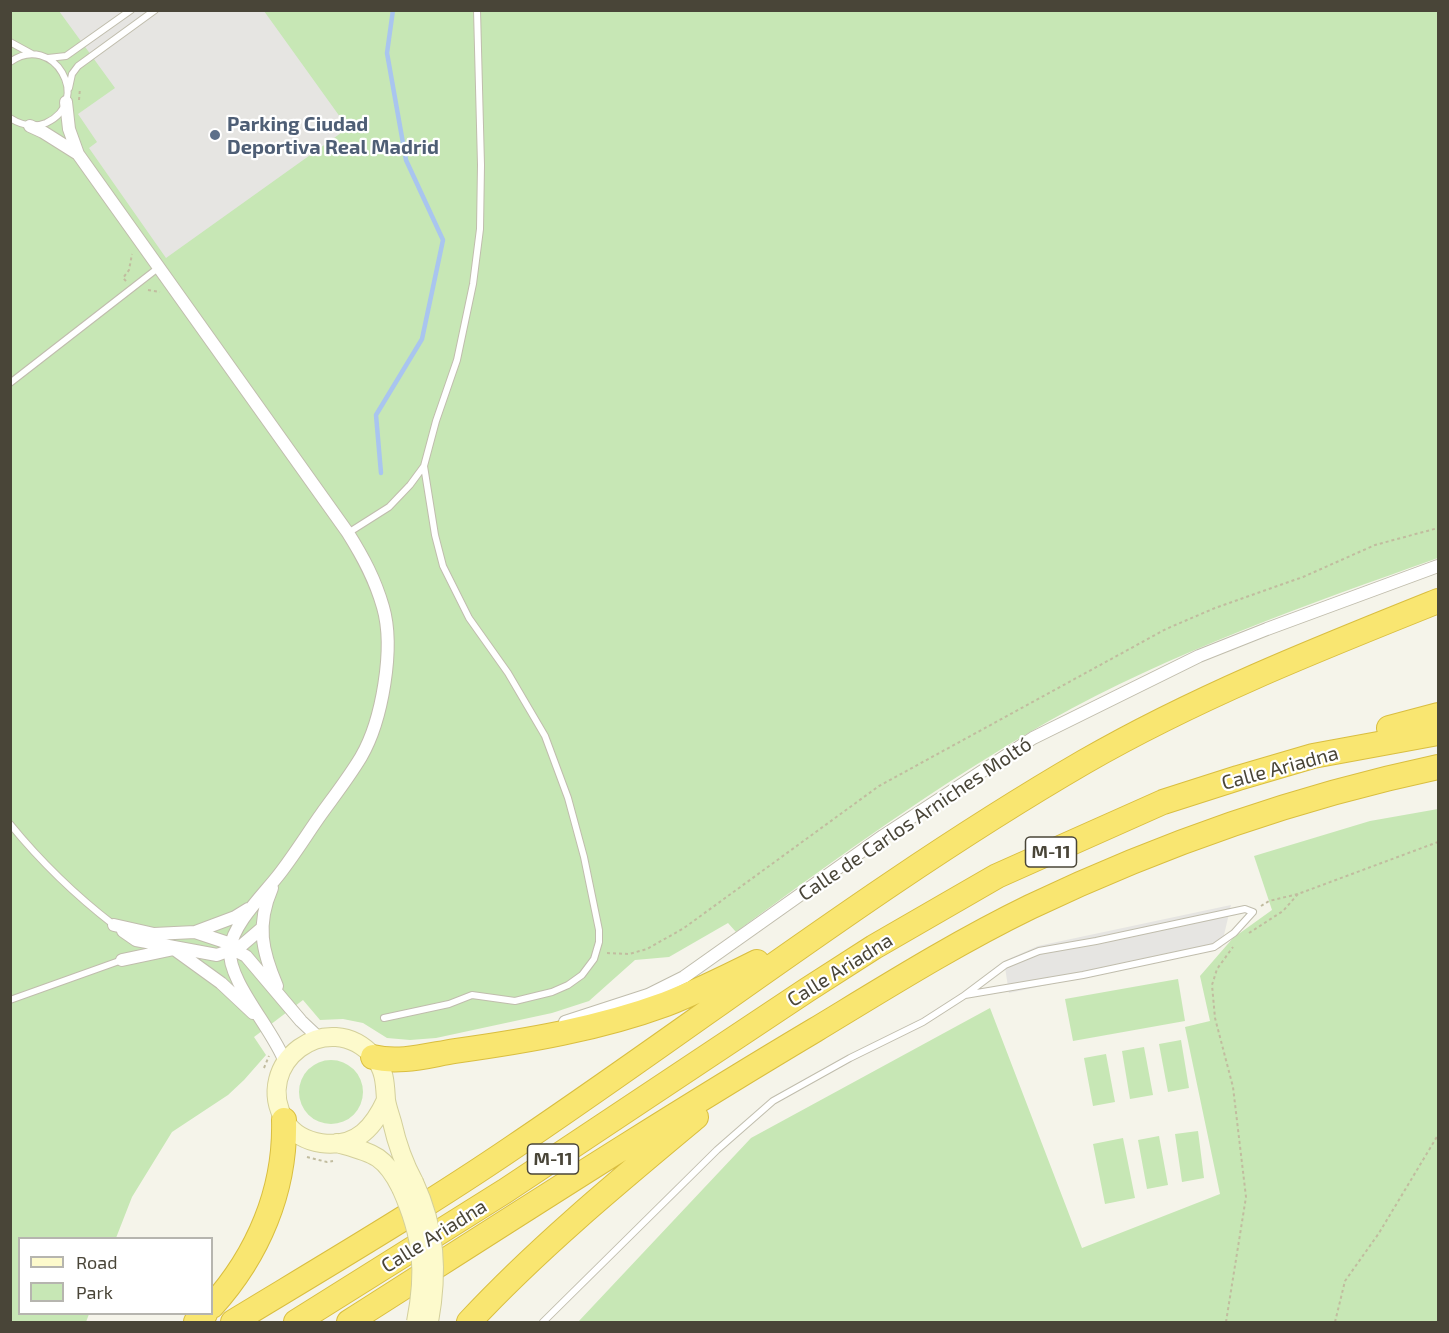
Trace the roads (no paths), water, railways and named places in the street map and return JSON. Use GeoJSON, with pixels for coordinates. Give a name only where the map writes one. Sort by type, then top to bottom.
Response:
{"type":"FeatureCollection","features":[{"type":"Feature","properties":{"kind":"highway"},"geometry":{"type":"LineString","coordinates":[[233,1323],[513,1147],[832,924],[993,817],[1096,755],[1163,720],[1294,659],[1438,601]]}},
{"type":"Feature","properties":{"kind":"highway"},"geometry":{"type":"LineString","coordinates":[[1313,756],[1360,735],[1438,715]]}},
{"type":"Feature","properties":{"kind":"highway","name":"Calle Ariadna"},"geometry":{"type":"LineString","coordinates":[[296,1323],[505,1191],[864,953],[997,876],[1162,802],[1313,756],[1438,733]]}},
{"type":"Feature","properties":{"kind":"highway","name":"Calle Ariadna"},"geometry":{"type":"LineString","coordinates":[[349,1323],[763,1060],[974,936],[1031,907],[1127,864],[1213,831],[1320,795],[1438,766]]}},
{"type":"Feature","properties":{"kind":"highway"},"geometry":{"type":"LineString","coordinates":[[374,1056],[384,1060],[396,1060],[520,1042],[589,1027],[665,1004],[715,983],[832,924]]}},
{"type":"Feature","properties":{"kind":"highway"},"geometry":{"type":"LineString","coordinates":[[469,1323],[536,1257],[632,1170],[763,1060]]}},
{"type":"Feature","properties":{"kind":"highway"},"geometry":{"type":"LineString","coordinates":[[213,1305],[244,1264],[279,1187],[284,1156],[284,1120]]}},
{"type":"Feature","properties":{"kind":"street"},"geometry":{"type":"LineString","coordinates":[[67,97],[69,129],[78,154],[348,533],[368,565],[384,609],[388,654],[381,708],[362,756],[278,876],[252,907],[236,933],[230,948],[230,962],[238,981],[280,1048],[285,1062]]}},
{"type":"Feature","properties":{"kind":"street"},"geometry":{"type":"LineString","coordinates":[[30,126],[78,154]]}},
{"type":"Feature","properties":{"kind":"street","name":"Calle de Carlos Arniches Moltó"},"geometry":{"type":"LineString","coordinates":[[430,1055],[515,1037],[648,995],[684,977],[716,956],[883,836],[1033,738],[1199,656],[1438,566]]}},
{"type":"Feature","properties":{"kind":"street"},"geometry":{"type":"LineString","coordinates":[[278,876],[265,907],[262,928],[265,957],[281,996]]}},
{"type":"Feature","properties":{"kind":"street"},"geometry":{"type":"LineString","coordinates":[[114,925],[154,934],[195,932],[235,917],[252,907]]}},
{"type":"Feature","properties":{"kind":"street"},"geometry":{"type":"LineString","coordinates":[[114,925],[136,940],[218,955],[230,948],[241,946],[262,928]]}},
{"type":"Feature","properties":{"kind":"street"},"geometry":{"type":"LineString","coordinates":[[195,932],[225,942],[230,948],[246,956],[301,1021],[319,1038]]}},
{"type":"Feature","properties":{"kind":"street"},"geometry":{"type":"LineString","coordinates":[[122,960],[134,950],[136,940]]}},
{"type":"Feature","properties":{"kind":"street"},"geometry":{"type":"LineString","coordinates":[[122,960],[174,948],[221,983],[265,1024]]}},
{"type":"Feature","properties":{"kind":"street"},"geometry":{"type":"LineString","coordinates":[[416,1323],[421,1289],[421,1248],[408,1185],[386,1100],[382,1070],[374,1056],[356,1043],[344,1038],[319,1038],[294,1051],[285,1062],[279,1075],[277,1089],[284,1120],[292,1129],[336,1152],[372,1153],[408,1185],[426,1213],[433,1242],[435,1289],[429,1323]]}},
{"type":"Feature","properties":{"kind":"street"},"geometry":{"type":"LineString","coordinates":[[336,1152],[374,1124],[386,1100]]}},
{"type":"Feature","properties":{"kind":"lane"},"geometry":{"type":"LineString","coordinates":[[10,42],[32,54],[48,58],[66,56],[131,10]]}},
{"type":"Feature","properties":{"kind":"lane"},"geometry":{"type":"LineString","coordinates":[[10,118],[30,126],[41,125],[52,120],[60,112],[67,97],[72,74],[78,66],[156,10]]}},
{"type":"Feature","properties":{"kind":"lane"},"geometry":{"type":"LineString","coordinates":[[348,533],[389,507],[424,466],[436,421],[458,360],[473,284],[480,229],[477,10]]}},
{"type":"Feature","properties":{"kind":"lane"},"geometry":{"type":"LineString","coordinates":[[10,62],[32,54]]}},
{"type":"Feature","properties":{"kind":"lane"},"geometry":{"type":"LineString","coordinates":[[48,58],[63,72],[67,97]]}},
{"type":"Feature","properties":{"kind":"lane"},"geometry":{"type":"LineString","coordinates":[[10,383],[158,268]]}},
{"type":"Feature","properties":{"kind":"lane"},"geometry":{"type":"LineString","coordinates":[[384,1018],[449,1004],[472,995],[515,1001],[552,992],[582,975],[594,959],[599,930],[584,857],[568,798],[545,736],[508,673],[469,618],[443,566],[435,535],[424,466]]}},
{"type":"Feature","properties":{"kind":"lane"},"geometry":{"type":"LineString","coordinates":[[10,824],[61,881],[114,925]]}},
{"type":"Feature","properties":{"kind":"lane"},"geometry":{"type":"LineString","coordinates":[[543,1323],[717,1150],[773,1101],[850,1058],[923,1022],[965,995],[1005,965],[1040,951],[1245,909],[1253,912],[1234,933],[1214,947],[1083,975],[965,995]]}},
{"type":"Feature","properties":{"kind":"lane"},"geometry":{"type":"LineString","coordinates":[[10,1000],[122,960]]}},
{"type":"Feature","properties":{"kind":"waterway"},"geometry":{"type":"LineString","coordinates":[[381,473],[376,415],[422,339],[443,240],[406,160],[387,53],[393,10]]}},
{"type":"Feature","properties":{"kind":"place","name":"Parking Ciudad Deportiva Real Madrid"},"geometry":{"type":"Point","coordinates":[215,135]}}]}
